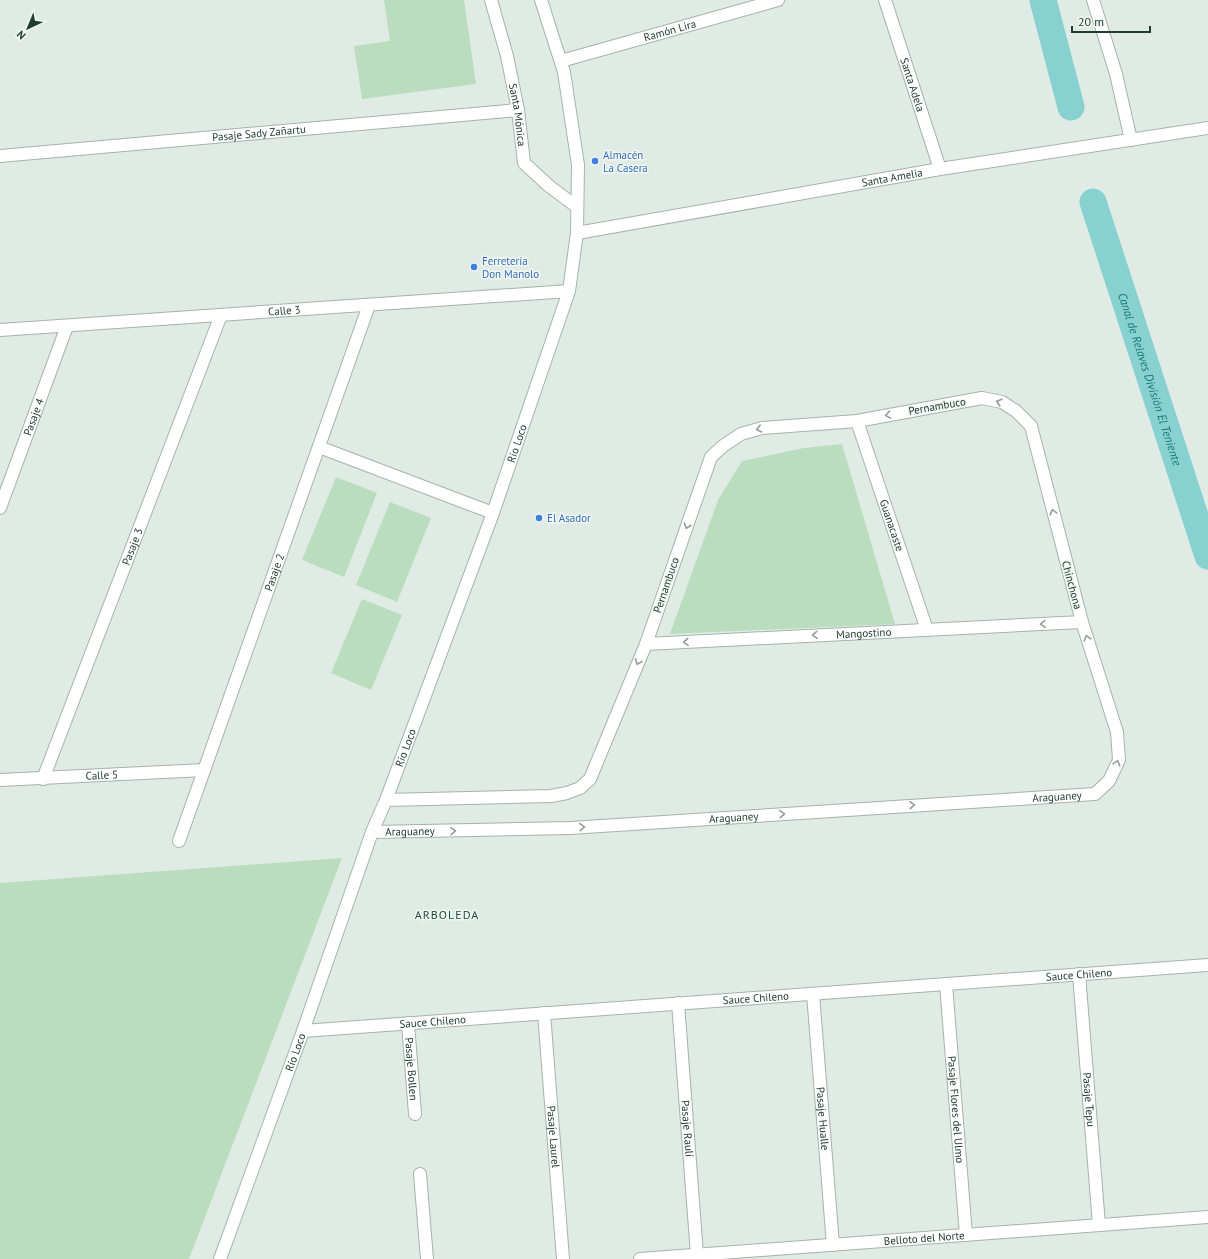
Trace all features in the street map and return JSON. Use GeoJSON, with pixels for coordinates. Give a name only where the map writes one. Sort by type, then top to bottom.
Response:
{"type":"FeatureCollection","features":[{"type":"Feature","properties":{"kind":"street","name":"Santa Mónica"},"geometry":{"type":"LineString","coordinates":[[491,0],[507,56],[518,110],[524,162],[549,186],[577,208]]}},
{"type":"Feature","properties":{"kind":"street"},"geometry":{"type":"LineString","coordinates":[[541,0],[564,72],[578,165],[577,233]]}},
{"type":"Feature","properties":{"kind":"street","name":"Ramón Lira"},"geometry":{"type":"LineString","coordinates":[[561,61],[778,0]]}},
{"type":"Feature","properties":{"kind":"street","name":"Santa Adela"},"geometry":{"type":"LineString","coordinates":[[886,0],[940,169]]}},
{"type":"Feature","properties":{"kind":"street"},"geometry":{"type":"LineString","coordinates":[[1093,0],[1116,74],[1131,140]]}},
{"type":"Feature","properties":{"kind":"street","name":"Pasaje Sady Zañartu"},"geometry":{"type":"LineString","coordinates":[[0,156],[518,110]]}},
{"type":"Feature","properties":{"kind":"street","name":"Santa Amelia"},"geometry":{"type":"LineString","coordinates":[[577,233],[940,169],[1208,128]]}},
{"type":"Feature","properties":{"kind":"street","name":"Río Loco"},"geometry":{"type":"LineString","coordinates":[[220,1259],[303,1031],[372,832],[386,800],[493,513],[569,290],[577,233]]}},
{"type":"Feature","properties":{"kind":"street","name":"Calle 3"},"geometry":{"type":"LineString","coordinates":[[0,330],[569,290]]}},
{"type":"Feature","properties":{"kind":"street","name":"Pasaje 2"},"geometry":{"type":"LineString","coordinates":[[179,841],[369,305]]}},
{"type":"Feature","properties":{"kind":"street","name":"Pasaje 3"},"geometry":{"type":"LineString","coordinates":[[43,779],[221,315]]}},
{"type":"Feature","properties":{"kind":"street","name":"Pasaje 4"},"geometry":{"type":"LineString","coordinates":[[0,508],[67,326]]}},
{"type":"Feature","properties":{"kind":"street","name":"Pernambuco"},"geometry":{"type":"LineString","coordinates":[[386,800],[551,796],[567,793],[580,788],[590,779],[646,644],[711,457],[722,446],[741,434],[762,428],[857,421],[982,398]]}},
{"type":"Feature","properties":{"kind":"street","name":"Chinchona"},"geometry":{"type":"LineString","coordinates":[[982,398],[1002,402],[1016,411],[1031,426],[1082,622],[1116,732],[1119,760],[1110,781],[1095,794]]}},
{"type":"Feature","properties":{"kind":"street","name":"Guanacaste"},"geometry":{"type":"LineString","coordinates":[[857,421],[927,630]]}},
{"type":"Feature","properties":{"kind":"street"},"geometry":{"type":"LineString","coordinates":[[319,447],[493,513]]}},
{"type":"Feature","properties":{"kind":"street","name":"Mangostino"},"geometry":{"type":"LineString","coordinates":[[646,644],[1082,622]]}},
{"type":"Feature","properties":{"kind":"street","name":"Calle 5"},"geometry":{"type":"LineString","coordinates":[[0,780],[204,770]]}},
{"type":"Feature","properties":{"kind":"street","name":"Araguaney"},"geometry":{"type":"LineString","coordinates":[[372,832],[570,828],[1095,794]]}},
{"type":"Feature","properties":{"kind":"street","name":"Sauce Chileno"},"geometry":{"type":"LineString","coordinates":[[303,1031],[1208,965]]}},
{"type":"Feature","properties":{"kind":"street","name":"Pasaje Tepu"},"geometry":{"type":"LineString","coordinates":[[1079,974],[1099,1225]]}},
{"type":"Feature","properties":{"kind":"street","name":"Pasaje Flores del Ulmo"},"geometry":{"type":"LineString","coordinates":[[946,984],[966,1235]]}},
{"type":"Feature","properties":{"kind":"street","name":"Pasaje Hualle"},"geometry":{"type":"LineString","coordinates":[[813,994],[833,1245]]}},
{"type":"Feature","properties":{"kind":"street","name":"Pasaje Raulí"},"geometry":{"type":"LineString","coordinates":[[678,1003],[697,1255]]}},
{"type":"Feature","properties":{"kind":"street","name":"Pasaje Laurel"},"geometry":{"type":"LineString","coordinates":[[544,1013],[563,1259]]}},
{"type":"Feature","properties":{"kind":"street","name":"Pasaje Bollen"},"geometry":{"type":"LineString","coordinates":[[408,1023],[416,1114]]}},
{"type":"Feature","properties":{"kind":"street"},"geometry":{"type":"LineString","coordinates":[[420,1174],[427,1259]]}},
{"type":"Feature","properties":{"kind":"street","name":"Belloto del Norte"},"geometry":{"type":"LineString","coordinates":[[640,1259],[1208,1217]]}},
{"type":"Feature","properties":{"kind":"green space"},"geometry":{"type":"Polygon","coordinates":[[[384,0],[464,0],[476,84],[362,99],[354,46],[390,41],[384,0]]]}},
{"type":"Feature","properties":{"kind":"green space"},"geometry":{"type":"Polygon","coordinates":[[[842,444],[895,624],[670,634],[718,500],[742,461],[804,448],[842,444]]]}},
{"type":"Feature","properties":{"kind":"green space"},"geometry":{"type":"Polygon","coordinates":[[[336,477],[377,493],[344,577],[302,560],[336,477]]]}},
{"type":"Feature","properties":{"kind":"green space"},"geometry":{"type":"Polygon","coordinates":[[[390,502],[431,518],[397,602],[356,585],[390,502]]]}},
{"type":"Feature","properties":{"kind":"green space"},"geometry":{"type":"Polygon","coordinates":[[[362,599],[402,615],[371,690],[331,673],[362,599]]]}},
{"type":"Feature","properties":{"kind":"green space"},"geometry":{"type":"Polygon","coordinates":[[[342,858],[189,1259],[0,1259],[0,883],[342,858]]]}},
{"type":"Feature","properties":{"kind":"waterway","name":"Canal de Relaves División El Teniente"},"geometry":{"type":"LineString","coordinates":[[1043,0],[1071,107]]}},
{"type":"Feature","properties":{"kind":"waterway","name":"Canal de Relaves División El Teniente"},"geometry":{"type":"LineString","coordinates":[[1093,202],[1208,556]]}},
{"type":"Feature","properties":{"kind":"place","name":"Almacén La Casera"},"geometry":{"type":"Point","coordinates":[595,161]}},
{"type":"Feature","properties":{"kind":"place","name":"Ferretería Don Manolo"},"geometry":{"type":"Point","coordinates":[474,267]}},
{"type":"Feature","properties":{"kind":"place","name":"El Asador"},"geometry":{"type":"Point","coordinates":[539,518]}},
{"type":"Feature","properties":{"kind":"district","name":"ARBOLEDA"},"geometry":{"type":"Point","coordinates":[447,914]}}]}
